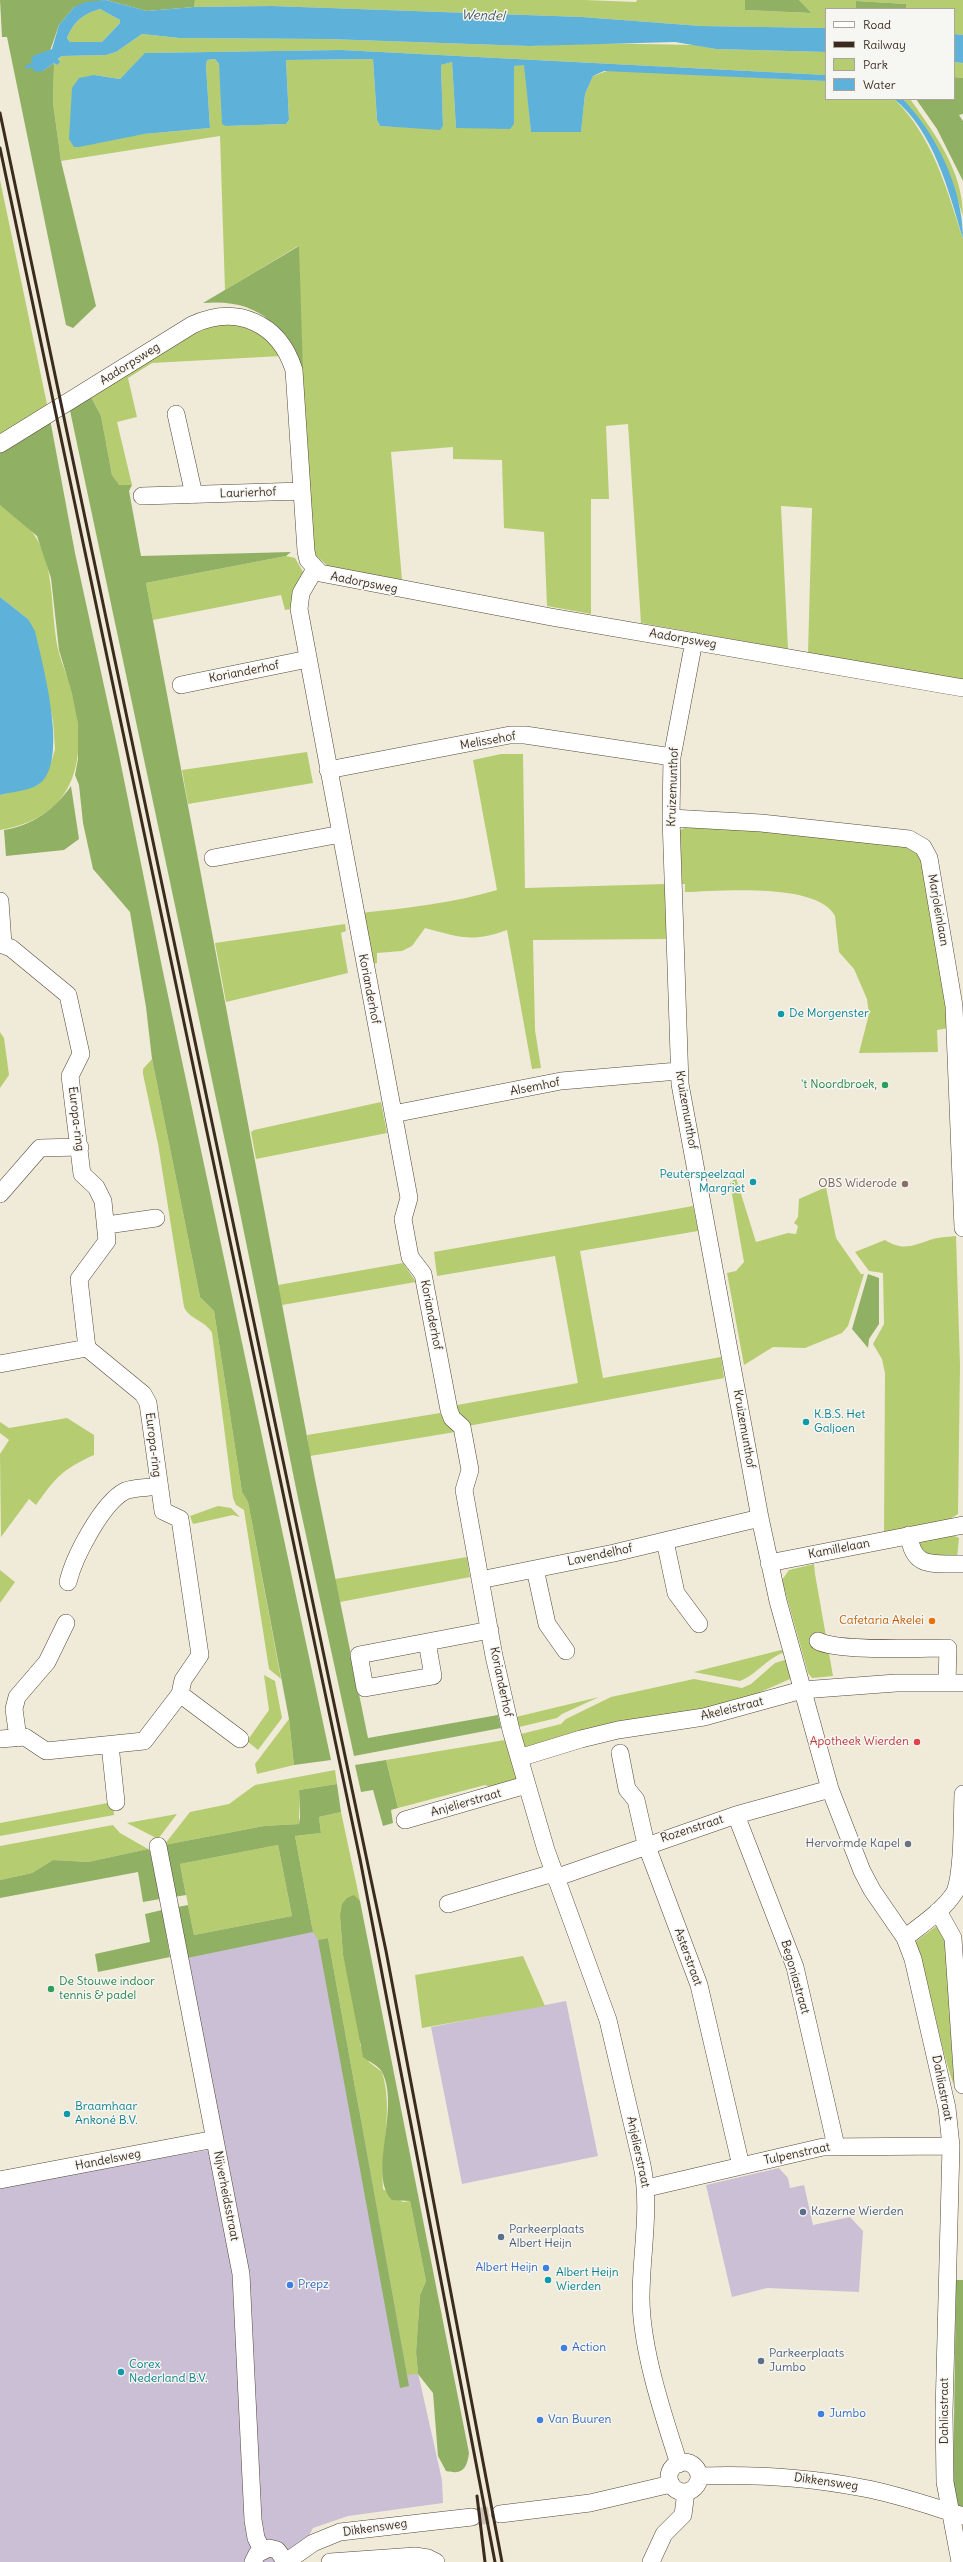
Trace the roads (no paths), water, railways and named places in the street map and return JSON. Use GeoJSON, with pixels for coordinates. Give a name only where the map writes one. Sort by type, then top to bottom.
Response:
{"type":"FeatureCollection","features":[{"type":"Feature","properties":{"kind":"street","name":"Aadorpsweg"},"geometry":{"type":"LineString","coordinates":[[0,444],[192,325],[214,317],[236,317],[256,322],[269,330],[278,340],[290,359],[296,385],[306,551],[308,560],[315,569],[332,577],[963,688]]}},
{"type":"Feature","properties":{"kind":"street"},"geometry":{"type":"LineString","coordinates":[[176,414],[194,495]]}},
{"type":"Feature","properties":{"kind":"street","name":"Laurierhof"},"geometry":{"type":"LineString","coordinates":[[142,496],[302,491]]}},
{"type":"Feature","properties":{"kind":"street","name":"Korianderhof"},"geometry":{"type":"LineString","coordinates":[[315,569],[301,593],[299,601],[308,659],[408,1198],[403,1220],[410,1257],[423,1274],[449,1410],[452,1418],[462,1427],[470,1470],[464,1490],[480,1580],[512,1733]]}},
{"type":"Feature","properties":{"kind":"street","name":"Kruizemunthof"},"geometry":{"type":"LineString","coordinates":[[694,641],[672,758],[671,818],[678,1071],[769,1563],[802,1690]]}},
{"type":"Feature","properties":{"kind":"street","name":"Korianderhof"},"geometry":{"type":"LineString","coordinates":[[181,685],[308,659]]}},
{"type":"Feature","properties":{"kind":"street","name":"Melissehof"},"geometry":{"type":"LineString","coordinates":[[328,770],[510,735],[525,735],[672,758]]}},
{"type":"Feature","properties":{"kind":"street","name":"Marjoleinlaan"},"geometry":{"type":"LineString","coordinates":[[671,818],[703,818],[836,830],[909,839],[923,847],[929,858],[954,1006],[963,1198],[963,1228]]}},
{"type":"Feature","properties":{"kind":"street"},"geometry":{"type":"LineString","coordinates":[[213,858],[341,834]]}},
{"type":"Feature","properties":{"kind":"street","name":"Europa-ring"},"geometry":{"type":"LineString","coordinates":[[0,901],[1,944],[11,948],[68,995],[80,1054],[70,1076],[80,1147],[82,1174],[96,1187],[103,1200],[107,1225],[107,1241],[79,1279],[87,1348],[143,1394],[148,1403],[158,1486],[163,1511],[180,1519],[200,1655],[183,1680],[180,1694],[144,1741],[46,1752],[25,1737],[0,1739]]}},
{"type":"Feature","properties":{"kind":"street","name":"Alsemhof"},"geometry":{"type":"LineString","coordinates":[[393,1114],[561,1082],[604,1076],[678,1071]]}},
{"type":"Feature","properties":{"kind":"street"},"geometry":{"type":"LineString","coordinates":[[0,1194],[40,1148],[80,1147]]}},
{"type":"Feature","properties":{"kind":"street"},"geometry":{"type":"LineString","coordinates":[[107,1225],[156,1218]]}},
{"type":"Feature","properties":{"kind":"street"},"geometry":{"type":"LineString","coordinates":[[0,1364],[87,1348]]}},
{"type":"Feature","properties":{"kind":"street","name":"Europa-ring"},"geometry":{"type":"LineString","coordinates":[[68,1582],[72,1567],[109,1502],[126,1491],[158,1486]]}},
{"type":"Feature","properties":{"kind":"street","name":"Lavendelhof"},"geometry":{"type":"LineString","coordinates":[[480,1580],[665,1541],[760,1518]]}},
{"type":"Feature","properties":{"kind":"street","name":"Kamillelaan"},"geometry":{"type":"LineString","coordinates":[[769,1563],[963,1525]]}},
{"type":"Feature","properties":{"kind":"street"},"geometry":{"type":"LineString","coordinates":[[909,1535],[913,1555],[922,1561],[963,1564]]}},
{"type":"Feature","properties":{"kind":"street"},"geometry":{"type":"LineString","coordinates":[[665,1541],[676,1593],[699,1624]]}},
{"type":"Feature","properties":{"kind":"street"},"geometry":{"type":"LineString","coordinates":[[535,1569],[547,1624],[566,1651]]}},
{"type":"Feature","properties":{"kind":"street"},"geometry":{"type":"LineString","coordinates":[[18,1738],[14,1709],[17,1697],[47,1662],[66,1623]]}},
{"type":"Feature","properties":{"kind":"street","name":"Korianderhof"},"geometry":{"type":"LineString","coordinates":[[427,1642],[490,1630]]}},
{"type":"Feature","properties":{"kind":"street","name":"Akeleistraat"},"geometry":{"type":"LineString","coordinates":[[519,1758],[580,1739],[712,1715],[802,1690],[851,1685],[955,1683],[948,1648],[843,1647],[825,1645],[818,1641]]}},
{"type":"Feature","properties":{"kind":"street","name":"Dahliastraat"},"geometry":{"type":"LineString","coordinates":[[802,1690],[830,1788],[862,1871],[872,1890],[905,1938],[922,1990],[955,2107],[951,2146],[957,2203],[944,2412],[945,2482],[957,2514],[960,2562]]}},
{"type":"Feature","properties":{"kind":"street"},"geometry":{"type":"LineString","coordinates":[[180,1694],[240,1739]]}},
{"type":"Feature","properties":{"kind":"street","name":"Anjelierstraat"},"geometry":{"type":"LineString","coordinates":[[512,1733],[526,1785],[554,1875],[608,2020],[647,2188],[641,2298],[643,2318],[660,2398],[679,2464]]}},
{"type":"Feature","properties":{"kind":"street"},"geometry":{"type":"LineString","coordinates":[[110,1745],[116,1802]]}},
{"type":"Feature","properties":{"kind":"street","name":"Asterstraat"},"geometry":{"type":"LineString","coordinates":[[620,1753],[627,1789],[636,1800],[646,1844],[699,1985],[741,2166]]}},
{"type":"Feature","properties":{"kind":"street","name":"Anjelierstraat"},"geometry":{"type":"LineString","coordinates":[[405,1820],[526,1785]]}},
{"type":"Feature","properties":{"kind":"street","name":"Rozenstraat"},"geometry":{"type":"LineString","coordinates":[[554,1875],[736,1815],[830,1788]]}},
{"type":"Feature","properties":{"kind":"street"},"geometry":{"type":"LineString","coordinates":[[905,1938],[948,1902],[959,1883],[961,1870],[963,1794]]}},
{"type":"Feature","properties":{"kind":"street","name":"Begoniastraat"},"geometry":{"type":"LineString","coordinates":[[736,1815],[795,1967],[836,2146]]}},
{"type":"Feature","properties":{"kind":"street","name":"Nijverheidsstraat"},"geometry":{"type":"LineString","coordinates":[[158,1846],[241,2274],[253,2520],[258,2556]]}},
{"type":"Feature","properties":{"kind":"street"},"geometry":{"type":"LineString","coordinates":[[448,1904],[554,1875]]}},
{"type":"Feature","properties":{"kind":"street"},"geometry":{"type":"LineString","coordinates":[[938,1911],[953,1938],[963,2084]]}},
{"type":"Feature","properties":{"kind":"street","name":"Handelsweg"},"geometry":{"type":"LineString","coordinates":[[0,2180],[215,2139]]}},
{"type":"Feature","properties":{"kind":"street","name":"Tulpenstraat"},"geometry":{"type":"LineString","coordinates":[[647,2188],[836,2146],[951,2146]]}},
{"type":"Feature","properties":{"kind":"street"},"geometry":{"type":"LineString","coordinates":[[679,2464],[690,2464],[699,2476],[696,2485],[686,2492],[678,2491],[671,2484],[670,2474],[679,2464]]}},
{"type":"Feature","properties":{"kind":"street","name":"Dikkensweg"},"geometry":{"type":"LineString","coordinates":[[699,2476],[750,2473],[805,2478],[864,2488],[957,2514]]}},
{"type":"Feature","properties":{"kind":"street"},"geometry":{"type":"LineString","coordinates":[[500,2514],[584,2504],[671,2484]]}},
{"type":"Feature","properties":{"kind":"street"},"geometry":{"type":"LineString","coordinates":[[651,2562],[664,2534],[683,2515],[686,2492]]}},
{"type":"Feature","properties":{"kind":"street","name":"Dikkensweg"},"geometry":{"type":"LineString","coordinates":[[286,2562],[313,2543],[340,2532],[472,2517]]}},
{"type":"Feature","properties":{"kind":"street"},"geometry":{"type":"LineString","coordinates":[[258,2556],[277,2550],[286,2562]]}},
{"type":"Feature","properties":{"kind":"street"},"geometry":{"type":"LineString","coordinates":[[330,2562],[415,2556],[436,2562]]}},
{"type":"Feature","properties":{"kind":"water"},"geometry":{"type":"Polygon","coordinates":[[[106,0],[147,11],[194,7],[272,6],[582,17],[701,26],[825,28],[825,52],[716,49],[675,42],[529,46],[327,39],[179,38],[142,34],[116,52],[106,55],[62,56],[58,59],[60,62],[57,65],[54,63],[43,71],[34,72],[31,60],[33,56],[52,49],[59,25],[74,7],[86,2],[106,0]],[[100,9],[89,13],[80,19],[73,27],[67,38],[70,42],[102,42],[120,23],[120,20],[100,9]]]}},
{"type":"Feature","properties":{"kind":"water"},"geometry":{"type":"Polygon","coordinates":[[[955,34],[963,35],[963,63],[955,62],[955,34]]]}},
{"type":"Feature","properties":{"kind":"water"},"geometry":{"type":"Polygon","coordinates":[[[342,50],[825,75],[825,81],[604,71],[593,76],[585,94],[581,132],[531,132],[524,65],[514,66],[514,124],[510,129],[456,128],[452,62],[441,65],[443,126],[440,130],[380,126],[377,120],[373,59],[286,60],[289,120],[286,124],[226,126],[222,124],[219,64],[215,59],[207,60],[206,66],[210,128],[144,134],[74,147],[69,139],[72,88],[79,78],[94,75],[120,79],[145,53],[342,50]]]}},
{"type":"Feature","properties":{"kind":"water"},"geometry":{"type":"Polygon","coordinates":[[[895,100],[904,100],[915,113],[927,129],[946,164],[958,201],[962,220],[963,239],[946,182],[938,163],[920,128],[908,112],[895,100]]]}},
{"type":"Feature","properties":{"kind":"water"},"geometry":{"type":"Polygon","coordinates":[[[0,597],[28,619],[35,631],[48,689],[52,714],[53,737],[52,759],[47,775],[32,788],[0,795],[0,597]]]}},
{"type":"Feature","properties":{"kind":"waterway","name":"Wendel"},"geometry":{"type":"LineString","coordinates":[[27,67],[35,64]]}},
{"type":"Feature","properties":{"kind":"tunnel"},"geometry":{"type":"LineString","coordinates":[[472,2517],[500,2514]]}},
{"type":"Feature","properties":{"kind":"railway"},"geometry":{"type":"LineString","coordinates":[[0,113],[386,1951],[502,2562]]}},
{"type":"Feature","properties":{"kind":"railway"},"geometry":{"type":"LineString","coordinates":[[0,148],[360,1859],[495,2562]]}},
{"type":"Feature","properties":{"kind":"railway"},"geometry":{"type":"LineString","coordinates":[[477,2496],[485,2562]]}},
{"type":"Feature","properties":{"kind":"place","name":"De Morgenster"},"geometry":{"type":"Point","coordinates":[781,1014]}},
{"type":"Feature","properties":{"kind":"place","name":"'t Noordbroek,"},"geometry":{"type":"Point","coordinates":[885,1085]}},
{"type":"Feature","properties":{"kind":"place","name":"Peuterspeelzaal Margriet"},"geometry":{"type":"Point","coordinates":[753,1182]}},
{"type":"Feature","properties":{"kind":"place","name":"OBS Widerode"},"geometry":{"type":"Point","coordinates":[905,1184]}},
{"type":"Feature","properties":{"kind":"place","name":"K.B.S. Het Galjoen"},"geometry":{"type":"Point","coordinates":[806,1422]}},
{"type":"Feature","properties":{"kind":"place","name":"Cafetaria Akelei"},"geometry":{"type":"Point","coordinates":[932,1621]}},
{"type":"Feature","properties":{"kind":"place","name":"Apotheek Wierden"},"geometry":{"type":"Point","coordinates":[917,1742]}},
{"type":"Feature","properties":{"kind":"place","name":"Hervormde Kapel"},"geometry":{"type":"Point","coordinates":[908,1844]}},
{"type":"Feature","properties":{"kind":"place","name":"De Stouwe indoor tennis & padel"},"geometry":{"type":"Point","coordinates":[51,1989]}},
{"type":"Feature","properties":{"kind":"place","name":"Braamhaar Ankoné B.V."},"geometry":{"type":"Point","coordinates":[67,2114]}},
{"type":"Feature","properties":{"kind":"place","name":"Kazerne Wierden"},"geometry":{"type":"Point","coordinates":[803,2212]}},
{"type":"Feature","properties":{"kind":"place","name":"Parkeerplaats Albert Heijn"},"geometry":{"type":"Point","coordinates":[501,2237]}},
{"type":"Feature","properties":{"kind":"place","name":"Albert Heijn"},"geometry":{"type":"Point","coordinates":[546,2268]}},
{"type":"Feature","properties":{"kind":"place","name":"Albert Heijn Wierden"},"geometry":{"type":"Point","coordinates":[548,2280]}},
{"type":"Feature","properties":{"kind":"place","name":"Prepz"},"geometry":{"type":"Point","coordinates":[290,2285]}},
{"type":"Feature","properties":{"kind":"place","name":"Action"},"geometry":{"type":"Point","coordinates":[564,2348]}},
{"type":"Feature","properties":{"kind":"place","name":"Parkeerplaats Jumbo"},"geometry":{"type":"Point","coordinates":[761,2361]}},
{"type":"Feature","properties":{"kind":"place","name":"Corex Nederland B.V."},"geometry":{"type":"Point","coordinates":[121,2372]}},
{"type":"Feature","properties":{"kind":"place","name":"Jumbo"},"geometry":{"type":"Point","coordinates":[821,2414]}},
{"type":"Feature","properties":{"kind":"place","name":"Van Buuren"},"geometry":{"type":"Point","coordinates":[540,2420]}}]}
